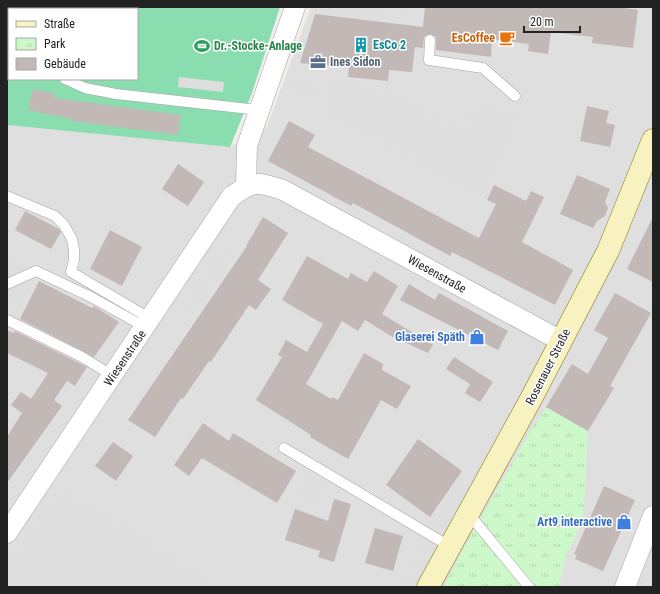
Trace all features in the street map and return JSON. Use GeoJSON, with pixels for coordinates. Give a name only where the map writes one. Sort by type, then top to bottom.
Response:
{"type":"FeatureCollection","features":[{"type":"Feature","properties":{"kind":"street"},"geometry":{"type":"LineString","coordinates":[[246,185],[247,146],[258,110],[295,7]]}},
{"type":"Feature","properties":{"kind":"street","name":"Rosenauer Straße"},"geometry":{"type":"LineString","coordinates":[[428,587],[608,251],[653,140]]}},
{"type":"Feature","properties":{"kind":"street","name":"Wiesenstraße"},"geometry":{"type":"LineString","coordinates":[[7,533],[39,482],[113,376],[231,197],[246,185],[263,184],[283,190],[561,341]]}},
{"type":"Feature","properties":{"kind":"street"},"geometry":{"type":"LineString","coordinates":[[625,587],[653,516]]}},
{"type":"Feature","properties":{"kind":"lane"},"geometry":{"type":"LineString","coordinates":[[430,40],[429,60],[483,68],[515,96]]}},
{"type":"Feature","properties":{"kind":"lane"},"geometry":{"type":"LineString","coordinates":[[67,80],[85,88],[116,94],[258,110]]}},
{"type":"Feature","properties":{"kind":"lane"},"geometry":{"type":"LineString","coordinates":[[7,196],[55,216],[64,225],[72,239],[74,260],[71,272],[148,323]]}},
{"type":"Feature","properties":{"kind":"lane"},"geometry":{"type":"LineString","coordinates":[[7,284],[36,271],[148,323]]}},
{"type":"Feature","properties":{"kind":"lane"},"geometry":{"type":"LineString","coordinates":[[7,320],[82,357],[113,376]]}},
{"type":"Feature","properties":{"kind":"lane"},"geometry":{"type":"LineString","coordinates":[[284,448],[450,546]]}},
{"type":"Feature","properties":{"kind":"lane"},"geometry":{"type":"LineString","coordinates":[[468,513],[529,587]]}},
{"type":"Feature","properties":{"kind":"shaded area"},"geometry":{"type":"Polygon","coordinates":[[[311,7],[653,7],[653,587],[7,587],[7,125],[230,147],[267,127],[311,7]]]}},
{"type":"Feature","properties":{"kind":"shaded area"},"geometry":{"type":"Polygon","coordinates":[[[330,7],[415,7],[414,16],[329,10],[330,7]]]}},
{"type":"Feature","properties":{"kind":"shaded area"},"geometry":{"type":"Polygon","coordinates":[[[179,77],[224,82],[223,92],[178,87],[179,77]]]}},
{"type":"Feature","properties":{"kind":"shaded area"},"geometry":{"type":"Polygon","coordinates":[[[293,78],[386,90],[461,130],[480,96],[521,118],[480,196],[326,113],[329,95],[292,89],[293,78]]]}},
{"type":"Feature","properties":{"kind":"shaded area"},"geometry":{"type":"Polygon","coordinates":[[[224,245],[236,253],[192,315],[181,307],[224,245]]]}},
{"type":"Feature","properties":{"kind":"shaded area"},"geometry":{"type":"Polygon","coordinates":[[[7,257],[37,272],[17,313],[7,308],[7,257]]]}},
{"type":"Feature","properties":{"kind":"shaded area"},"geometry":{"type":"Polygon","coordinates":[[[307,475],[321,480],[309,514],[295,509],[307,475]]]}},
{"type":"Feature","properties":{"kind":"shaded area"},"geometry":{"type":"Polygon","coordinates":[[[458,482],[471,486],[421,575],[417,587],[401,587],[458,482]]]}},
{"type":"Feature","properties":{"kind":"shaded area"},"geometry":{"type":"Polygon","coordinates":[[[59,487],[153,543],[214,587],[7,587],[7,565],[59,487]]]}},
{"type":"Feature","properties":{"kind":"green space","name":"Dr.-Stocke-Anlage"},"geometry":{"type":"Polygon","coordinates":[[[7,7],[280,7],[252,93],[230,147],[7,125],[7,7]]]}},
{"type":"Feature","properties":{"kind":"green space"},"geometry":{"type":"Polygon","coordinates":[[[546,407],[588,431],[583,519],[566,557],[559,587],[444,587],[465,546],[530,432],[546,407]]]}},
{"type":"Feature","properties":{"kind":"building"},"geometry":{"type":"Polygon","coordinates":[[[425,7],[617,7],[638,10],[633,48],[592,43],[593,37],[551,32],[548,54],[528,51],[529,44],[492,39],[491,57],[436,50],[436,37],[430,34],[424,37],[423,48],[415,47],[412,72],[389,70],[388,81],[348,77],[349,67],[300,63],[315,14],[423,27],[425,7]]]}},
{"type":"Feature","properties":{"kind":"building"},"geometry":{"type":"Polygon","coordinates":[[[33,89],[55,94],[54,98],[181,115],[178,135],[72,121],[72,119],[28,110],[33,89]]]}},
{"type":"Feature","properties":{"kind":"building"},"geometry":{"type":"Polygon","coordinates":[[[587,106],[609,111],[606,123],[615,125],[610,147],[580,141],[587,106]]]}},
{"type":"Feature","properties":{"kind":"building"},"geometry":{"type":"Polygon","coordinates":[[[289,121],[315,135],[308,147],[479,238],[496,204],[487,200],[494,185],[526,201],[531,191],[544,197],[522,242],[573,270],[555,305],[452,252],[450,256],[353,203],[351,206],[268,161],[289,121]]]}},
{"type":"Feature","properties":{"kind":"building"},"geometry":{"type":"Polygon","coordinates":[[[178,164],[204,182],[188,206],[162,189],[178,164]]]}},
{"type":"Feature","properties":{"kind":"building"},"geometry":{"type":"Polygon","coordinates":[[[577,175],[610,189],[605,202],[608,208],[605,216],[597,221],[593,228],[560,214],[577,175]]]}},
{"type":"Feature","properties":{"kind":"building"},"geometry":{"type":"Polygon","coordinates":[[[25,211],[59,229],[61,232],[51,249],[15,230],[25,211]]]}},
{"type":"Feature","properties":{"kind":"building"},"geometry":{"type":"Polygon","coordinates":[[[263,217],[288,233],[258,280],[271,289],[256,310],[249,305],[211,362],[209,361],[183,399],[181,398],[155,437],[128,420],[247,246],[263,217]]]}},
{"type":"Feature","properties":{"kind":"building"},"geometry":{"type":"Polygon","coordinates":[[[653,217],[653,282],[627,269],[653,217]]]}},
{"type":"Feature","properties":{"kind":"building"},"geometry":{"type":"Polygon","coordinates":[[[110,230],[142,247],[122,286],[90,269],[110,230]]]}},
{"type":"Feature","properties":{"kind":"building"},"geometry":{"type":"Polygon","coordinates":[[[307,256],[348,279],[351,273],[367,282],[374,271],[398,286],[382,314],[433,345],[428,353],[391,336],[365,320],[358,331],[342,321],[306,384],[331,399],[332,397],[338,400],[364,353],[383,364],[382,370],[411,386],[397,409],[381,400],[348,459],[310,437],[311,435],[256,400],[282,357],[278,355],[286,340],[307,352],[323,324],[282,300],[307,256]]]}},
{"type":"Feature","properties":{"kind":"building"},"geometry":{"type":"Polygon","coordinates":[[[39,281],[92,308],[94,306],[119,322],[94,357],[20,319],[39,281]]]}},
{"type":"Feature","properties":{"kind":"building"},"geometry":{"type":"Polygon","coordinates":[[[409,284],[435,300],[439,293],[508,331],[498,350],[400,300],[409,284]]]}},
{"type":"Feature","properties":{"kind":"building"},"geometry":{"type":"Polygon","coordinates":[[[615,293],[651,313],[610,386],[614,388],[588,431],[546,407],[572,364],[588,374],[608,338],[594,330],[615,293]]]}},
{"type":"Feature","properties":{"kind":"building"},"geometry":{"type":"Polygon","coordinates":[[[7,330],[14,333],[15,331],[87,367],[75,386],[67,381],[54,400],[62,406],[7,483],[7,437],[22,413],[11,405],[21,392],[31,399],[48,373],[7,353],[7,330]]]}},
{"type":"Feature","properties":{"kind":"building"},"geometry":{"type":"Polygon","coordinates":[[[454,357],[493,382],[480,402],[465,393],[470,384],[446,369],[454,357]]]}},
{"type":"Feature","properties":{"kind":"building"},"geometry":{"type":"Polygon","coordinates":[[[203,423],[229,441],[233,433],[296,471],[277,503],[202,458],[189,476],[174,465],[203,423]]]}},
{"type":"Feature","properties":{"kind":"building"},"geometry":{"type":"Polygon","coordinates":[[[418,439],[462,471],[430,517],[386,485],[418,439]]]}},
{"type":"Feature","properties":{"kind":"building"},"geometry":{"type":"Polygon","coordinates":[[[113,442],[133,456],[116,481],[95,466],[113,442]]]}},
{"type":"Feature","properties":{"kind":"building"},"geometry":{"type":"Polygon","coordinates":[[[604,486],[635,500],[603,571],[575,559],[577,555],[574,554],[604,486]]]}},
{"type":"Feature","properties":{"kind":"building"},"geometry":{"type":"Polygon","coordinates":[[[334,499],[351,504],[334,562],[318,557],[320,551],[285,540],[295,509],[328,521],[334,499]]]}},
{"type":"Feature","properties":{"kind":"building"},"geometry":{"type":"Polygon","coordinates":[[[375,528],[403,536],[393,571],[365,563],[375,528]]]}},
{"type":"Feature","properties":{"kind":"place","name":"EsCoffee"},"geometry":{"type":"Point","coordinates":[507,38]}},
{"type":"Feature","properties":{"kind":"place","name":"EsCo 2"},"geometry":{"type":"Point","coordinates":[361,45]}},
{"type":"Feature","properties":{"kind":"place","name":"Dr.-Stocke-Anlage"},"geometry":{"type":"Point","coordinates":[202,46]}},
{"type":"Feature","properties":{"kind":"place","name":"Ines Sidon"},"geometry":{"type":"Point","coordinates":[318,62]}},
{"type":"Feature","properties":{"kind":"place","name":"Glaserei Späth"},"geometry":{"type":"Point","coordinates":[477,337]}},
{"type":"Feature","properties":{"kind":"place","name":"Art9 interactive"},"geometry":{"type":"Point","coordinates":[624,522]}}]}
